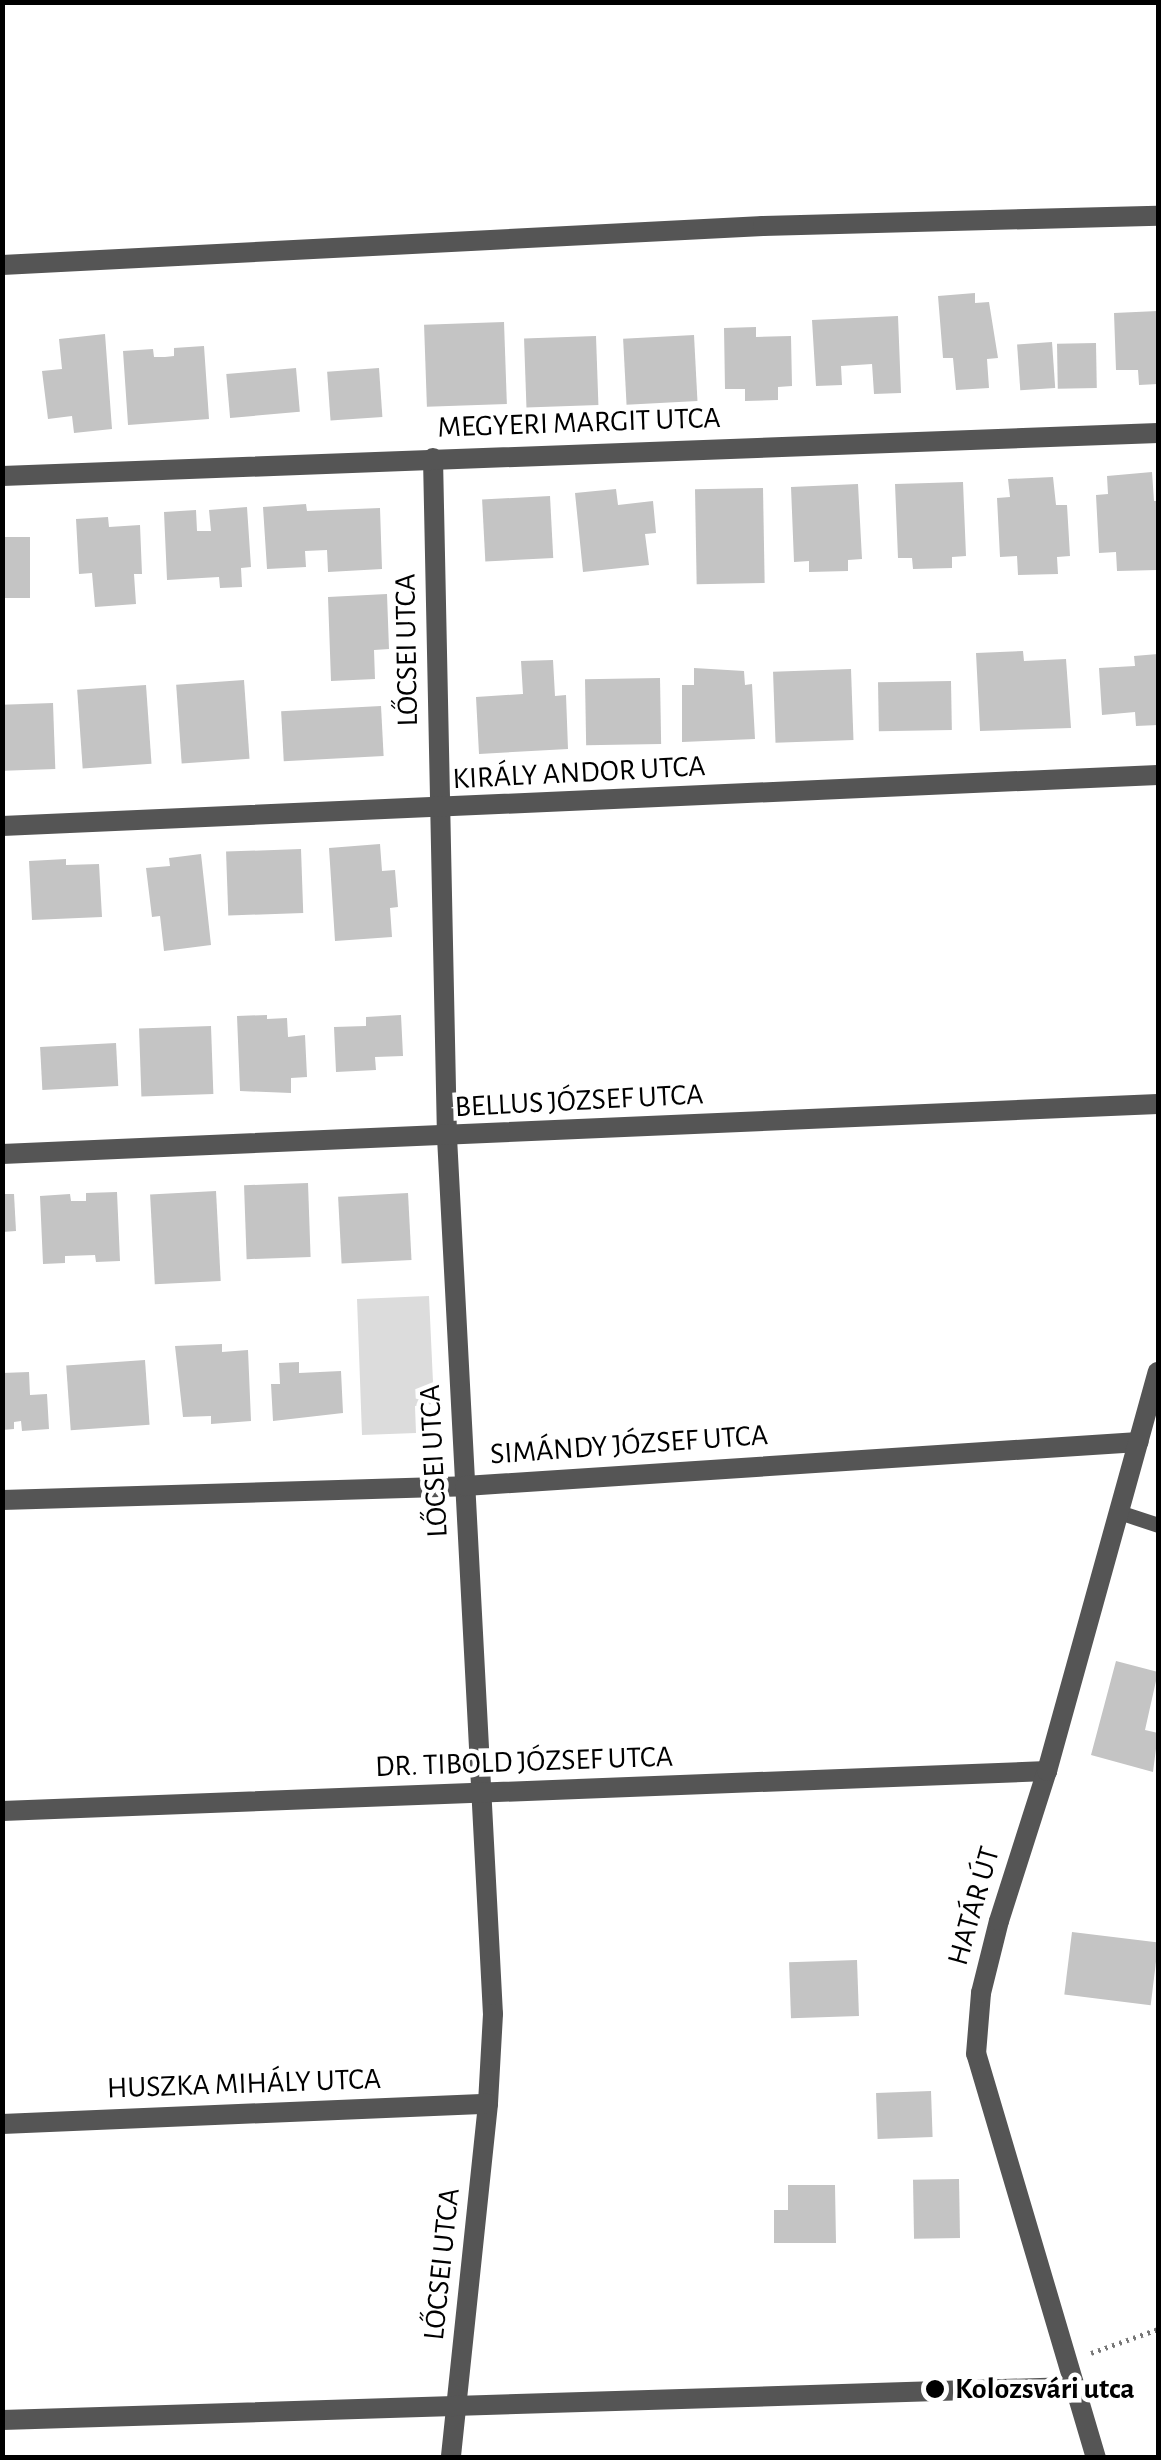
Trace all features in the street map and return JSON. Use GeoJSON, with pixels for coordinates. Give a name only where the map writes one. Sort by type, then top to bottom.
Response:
{"type":"FeatureCollection","features":[{"type":"Feature","properties":{"kind":"street"},"geometry":{"type":"LineString","coordinates":[[2,265],[744,227],[1158,216]]}},
{"type":"Feature","properties":{"kind":"street","name":"MEGYERI MARGIT UTCA"},"geometry":{"type":"LineString","coordinates":[[2,476],[1158,433]]}},
{"type":"Feature","properties":{"kind":"street","name":"LŐCSEI UTCA"},"geometry":{"type":"LineString","coordinates":[[433,458],[447,1137],[492,2014],[488,2104],[451,2458]]}},
{"type":"Feature","properties":{"kind":"street","name":"KIRÁLY ANDOR UTCA"},"geometry":{"type":"LineString","coordinates":[[2,826],[439,810],[1158,775]]}},
{"type":"Feature","properties":{"kind":"street","name":"BELLUS JÓZSEF UTCA"},"geometry":{"type":"LineString","coordinates":[[2,1154],[1158,1104]]}},
{"type":"Feature","properties":{"kind":"street","name":"HATÁR ÚT"},"geometry":{"type":"LineString","coordinates":[[1096,2458],[976,2054],[981,1993],[998,1920],[1047,1770],[1158,1372]]}},
{"type":"Feature","properties":{"kind":"street","name":"SIMÁNDY JÓZSEF UTCA"},"geometry":{"type":"LineString","coordinates":[[2,1500],[465,1486],[1139,1442]]}},
{"type":"Feature","properties":{"kind":"street","name":"DR. TIBOLD JÓZSEF UTCA"},"geometry":{"type":"LineString","coordinates":[[2,1812],[1047,1770]]}},
{"type":"Feature","properties":{"kind":"street","name":"HUSZKA MIHÁLY UTCA"},"geometry":{"type":"LineString","coordinates":[[2,2124],[488,2104]]}},
{"type":"Feature","properties":{"kind":"street"},"geometry":{"type":"LineString","coordinates":[[2,2420],[1072,2387]]}},
{"type":"Feature","properties":{"kind":"lane"},"geometry":{"type":"LineString","coordinates":[[1119,1512],[1158,1524]]}},
{"type":"Feature","properties":{"kind":"path"},"geometry":{"type":"LineString","coordinates":[[1065,2362],[1158,2328]]}},
{"type":"Feature","properties":{"kind":"shaded area"},"geometry":{"type":"Polygon","coordinates":[[[429,1296],[434,1404],[415,1406],[416,1433],[362,1435],[357,1299],[429,1296]]]}},
{"type":"Feature","properties":{"kind":"building"},"geometry":{"type":"Polygon","coordinates":[[[975,293],[975,303],[989,302],[998,358],[987,359],[989,388],[956,390],[953,358],[943,358],[938,296],[975,293]]]}},
{"type":"Feature","properties":{"kind":"building"},"geometry":{"type":"Polygon","coordinates":[[[1158,311],[1158,384],[1139,385],[1138,370],[1116,370],[1114,313],[1158,311]]]}},
{"type":"Feature","properties":{"kind":"building"},"geometry":{"type":"Polygon","coordinates":[[[898,316],[901,393],[874,394],[872,364],[841,366],[842,385],[816,386],[812,320],[898,316]]]}},
{"type":"Feature","properties":{"kind":"building"},"geometry":{"type":"Polygon","coordinates":[[[504,322],[507,404],[427,407],[424,325],[504,322]]]}},
{"type":"Feature","properties":{"kind":"building"},"geometry":{"type":"Polygon","coordinates":[[[756,327],[756,337],[791,336],[792,386],[778,387],[778,400],[745,401],[745,389],[725,389],[724,328],[756,327]]]}},
{"type":"Feature","properties":{"kind":"building"},"geometry":{"type":"Polygon","coordinates":[[[105,334],[112,429],[74,433],[72,416],[48,419],[42,371],[62,369],[59,339],[105,334]]]}},
{"type":"Feature","properties":{"kind":"building"},"geometry":{"type":"Polygon","coordinates":[[[694,335],[697,401],[627,405],[623,339],[694,335]]]}},
{"type":"Feature","properties":{"kind":"building"},"geometry":{"type":"Polygon","coordinates":[[[596,336],[598,405],[526,407],[524,339],[596,336]]]}},
{"type":"Feature","properties":{"kind":"building"},"geometry":{"type":"Polygon","coordinates":[[[1052,342],[1055,388],[1020,390],[1017,344],[1052,342]]]}},
{"type":"Feature","properties":{"kind":"building"},"geometry":{"type":"Polygon","coordinates":[[[1096,343],[1097,388],[1058,389],[1057,344],[1096,343]]]}},
{"type":"Feature","properties":{"kind":"building"},"geometry":{"type":"Polygon","coordinates":[[[204,346],[209,419],[128,425],[123,351],[153,349],[154,357],[165,357],[174,356],[174,348],[204,346]]]}},
{"type":"Feature","properties":{"kind":"building"},"geometry":{"type":"Polygon","coordinates":[[[296,368],[300,412],[230,418],[226,374],[296,368]]]}},
{"type":"Feature","properties":{"kind":"building"},"geometry":{"type":"Polygon","coordinates":[[[379,368],[382,417],[331,421],[327,372],[379,368]]]}},
{"type":"Feature","properties":{"kind":"building"},"geometry":{"type":"Polygon","coordinates":[[[1152,472],[1154,501],[1158,501],[1157,570],[1117,571],[1116,552],[1099,553],[1096,495],[1108,494],[1107,476],[1152,472]]]}},
{"type":"Feature","properties":{"kind":"building"},"geometry":{"type":"Polygon","coordinates":[[[1053,477],[1056,505],[1067,505],[1070,556],[1057,557],[1058,574],[1018,575],[1017,556],[1000,557],[997,498],[1010,497],[1008,479],[1053,477]]]}},
{"type":"Feature","properties":{"kind":"building"},"geometry":{"type":"Polygon","coordinates":[[[963,482],[966,556],[952,557],[952,568],[913,569],[912,558],[898,558],[895,484],[963,482]]]}},
{"type":"Feature","properties":{"kind":"building"},"geometry":{"type":"Polygon","coordinates":[[[858,484],[862,559],[848,560],[848,571],[809,572],[809,561],[794,562],[791,487],[858,484]]]}},
{"type":"Feature","properties":{"kind":"building"},"geometry":{"type":"Polygon","coordinates":[[[763,488],[765,583],[697,584],[695,489],[763,488]]]}},
{"type":"Feature","properties":{"kind":"building"},"geometry":{"type":"Polygon","coordinates":[[[616,489],[618,505],[653,501],[656,533],[645,534],[649,565],[583,572],[575,493],[616,489]]]}},
{"type":"Feature","properties":{"kind":"building"},"geometry":{"type":"Polygon","coordinates":[[[550,496],[553,558],[485,561],[482,500],[550,496]]]}},
{"type":"Feature","properties":{"kind":"building"},"geometry":{"type":"Polygon","coordinates":[[[306,504],[307,511],[380,508],[382,569],[328,572],[327,550],[305,551],[306,567],[267,569],[263,507],[306,504]]]}},
{"type":"Feature","properties":{"kind":"building"},"geometry":{"type":"Polygon","coordinates":[[[247,507],[251,567],[241,568],[242,587],[220,588],[219,577],[167,580],[164,512],[196,510],[197,531],[211,531],[209,510],[247,507]]]}},
{"type":"Feature","properties":{"kind":"building"},"geometry":{"type":"Polygon","coordinates":[[[108,517],[109,527],[140,525],[142,574],[134,574],[136,604],[95,607],[92,573],[79,574],[76,519],[108,517]]]}},
{"type":"Feature","properties":{"kind":"building"},"geometry":{"type":"Polygon","coordinates":[[[2,537],[30,537],[30,598],[2,598],[2,537]]]}},
{"type":"Feature","properties":{"kind":"building"},"geometry":{"type":"Polygon","coordinates":[[[387,594],[389,649],[374,650],[375,679],[331,681],[328,597],[387,594]]]}},
{"type":"Feature","properties":{"kind":"building"},"geometry":{"type":"Polygon","coordinates":[[[1023,651],[1024,661],[1066,659],[1071,728],[980,731],[976,653],[1023,651]]]}},
{"type":"Feature","properties":{"kind":"building"},"geometry":{"type":"Polygon","coordinates":[[[1158,654],[1158,725],[1136,726],[1135,712],[1102,715],[1099,668],[1135,666],[1134,656],[1158,654]]]}},
{"type":"Feature","properties":{"kind":"building"},"geometry":{"type":"Polygon","coordinates":[[[553,660],[555,696],[566,695],[568,749],[479,754],[476,697],[523,694],[521,661],[553,660]]]}},
{"type":"Feature","properties":{"kind":"building"},"geometry":{"type":"Polygon","coordinates":[[[694,668],[744,671],[745,685],[752,684],[755,739],[682,742],[682,685],[694,685],[694,668]]]}},
{"type":"Feature","properties":{"kind":"building"},"geometry":{"type":"Polygon","coordinates":[[[851,669],[853,740],[776,743],[773,672],[851,669]]]}},
{"type":"Feature","properties":{"kind":"building"},"geometry":{"type":"Polygon","coordinates":[[[660,678],[661,744],[586,745],[585,679],[660,678]]]}},
{"type":"Feature","properties":{"kind":"building"},"geometry":{"type":"Polygon","coordinates":[[[244,680],[250,759],[182,764],[176,685],[244,680]]]}},
{"type":"Feature","properties":{"kind":"building"},"geometry":{"type":"Polygon","coordinates":[[[951,681],[952,730],[879,731],[878,682],[951,681]]]}},
{"type":"Feature","properties":{"kind":"building"},"geometry":{"type":"Polygon","coordinates":[[[146,685],[152,764],[83,769],[77,690],[146,685]]]}},
{"type":"Feature","properties":{"kind":"building"},"geometry":{"type":"Polygon","coordinates":[[[53,703],[55,769],[4,771],[2,705],[53,703]]]}},
{"type":"Feature","properties":{"kind":"building"},"geometry":{"type":"Polygon","coordinates":[[[381,706],[384,756],[284,761],[281,711],[381,706]]]}},
{"type":"Feature","properties":{"kind":"building"},"geometry":{"type":"Polygon","coordinates":[[[380,844],[382,871],[395,870],[398,907],[390,908],[392,937],[335,941],[329,848],[380,844]]]}},
{"type":"Feature","properties":{"kind":"building"},"geometry":{"type":"Polygon","coordinates":[[[301,849],[303,913],[228,916],[226,852],[301,849]]]}},
{"type":"Feature","properties":{"kind":"building"},"geometry":{"type":"Polygon","coordinates":[[[201,854],[211,945],[164,951],[160,916],[152,917],[146,868],[170,866],[169,858],[201,854]]]}},
{"type":"Feature","properties":{"kind":"building"},"geometry":{"type":"Polygon","coordinates":[[[66,859],[66,865],[99,864],[102,917],[32,920],[29,861],[66,859]]]}},
{"type":"Feature","properties":{"kind":"building"},"geometry":{"type":"Polygon","coordinates":[[[267,1015],[267,1019],[287,1018],[288,1037],[305,1035],[307,1077],[291,1078],[291,1093],[240,1091],[237,1016],[267,1015]]]}},
{"type":"Feature","properties":{"kind":"building"},"geometry":{"type":"Polygon","coordinates":[[[401,1015],[403,1056],[375,1057],[376,1070],[336,1072],[334,1027],[366,1026],[366,1017],[401,1015]]]}},
{"type":"Feature","properties":{"kind":"building"},"geometry":{"type":"Polygon","coordinates":[[[211,1026],[213,1094],[141,1096],[139,1029],[211,1026]]]}},
{"type":"Feature","properties":{"kind":"building"},"geometry":{"type":"Polygon","coordinates":[[[116,1043],[118,1086],[42,1090],[40,1047],[116,1043]]]}},
{"type":"Feature","properties":{"kind":"building"},"geometry":{"type":"Polygon","coordinates":[[[308,1183],[311,1257],[247,1259],[244,1185],[308,1183]]]}},
{"type":"Feature","properties":{"kind":"building"},"geometry":{"type":"Polygon","coordinates":[[[216,1191],[221,1281],[155,1284],[150,1194],[216,1191]]]}},
{"type":"Feature","properties":{"kind":"building"},"geometry":{"type":"Polygon","coordinates":[[[117,1192],[120,1261],[96,1262],[95,1255],[65,1256],[65,1263],[43,1264],[40,1196],[70,1194],[71,1201],[86,1201],[86,1193],[117,1192]]]}},
{"type":"Feature","properties":{"kind":"building"},"geometry":{"type":"Polygon","coordinates":[[[408,1193],[412,1260],[342,1264],[338,1197],[408,1193]]]}},
{"type":"Feature","properties":{"kind":"building"},"geometry":{"type":"Polygon","coordinates":[[[2,1194],[14,1194],[16,1231],[2,1232],[2,1194]]]}},
{"type":"Feature","properties":{"kind":"building"},"geometry":{"type":"Polygon","coordinates":[[[222,1344],[222,1352],[248,1350],[251,1421],[211,1424],[211,1416],[183,1417],[175,1346],[222,1344]]]}},
{"type":"Feature","properties":{"kind":"building"},"geometry":{"type":"Polygon","coordinates":[[[145,1360],[150,1425],[71,1430],[66,1366],[145,1360]]]}},
{"type":"Feature","properties":{"kind":"building"},"geometry":{"type":"Polygon","coordinates":[[[299,1362],[299,1373],[341,1371],[343,1413],[273,1421],[271,1384],[280,1384],[279,1363],[299,1362]]]}},
{"type":"Feature","properties":{"kind":"building"},"geometry":{"type":"Polygon","coordinates":[[[29,1372],[30,1395],[47,1394],[49,1429],[22,1431],[21,1421],[14,1422],[14,1429],[2,1430],[2,1373],[29,1372]]]}},
{"type":"Feature","properties":{"kind":"building"},"geometry":{"type":"Polygon","coordinates":[[[1116,1661],[1158,1672],[1145,1730],[1158,1733],[1153,1772],[1091,1755],[1116,1661]]]}},
{"type":"Feature","properties":{"kind":"building"},"geometry":{"type":"Polygon","coordinates":[[[1072,1932],[1158,1943],[1151,2005],[1064,1995],[1072,1932]]]}},
{"type":"Feature","properties":{"kind":"building"},"geometry":{"type":"Polygon","coordinates":[[[857,1960],[859,2016],[791,2018],[789,1962],[857,1960]]]}},
{"type":"Feature","properties":{"kind":"building"},"geometry":{"type":"Polygon","coordinates":[[[931,2091],[933,2137],[878,2139],[876,2093],[931,2091]]]}},
{"type":"Feature","properties":{"kind":"building"},"geometry":{"type":"Polygon","coordinates":[[[959,2179],[960,2238],[914,2239],[913,2180],[959,2179]]]}},
{"type":"Feature","properties":{"kind":"building"},"geometry":{"type":"Polygon","coordinates":[[[788,2185],[835,2185],[836,2243],[774,2243],[774,2210],[788,2210],[788,2185]]]}},
{"type":"Feature","properties":{"kind":"place","name":"Kolozsvári utca"},"geometry":{"type":"Point","coordinates":[935,2389]}}]}
